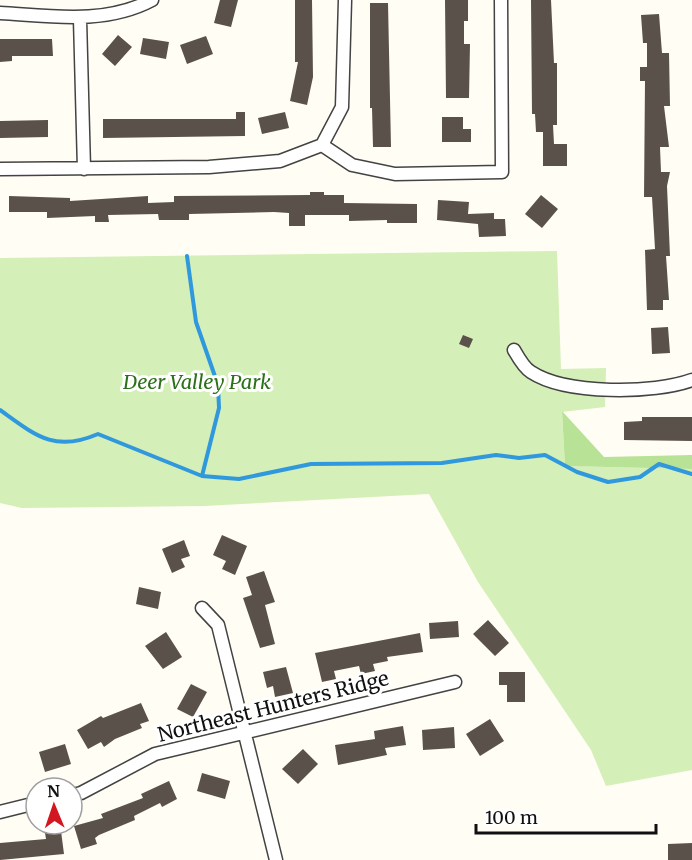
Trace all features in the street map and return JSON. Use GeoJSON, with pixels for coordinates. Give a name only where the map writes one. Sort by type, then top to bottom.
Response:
{"type":"FeatureCollection","features":[{"type":"Feature","properties":{"kind":"street"},"geometry":{"type":"LineString","coordinates":[[0,13],[80,19],[124,12],[152,0]]}},
{"type":"Feature","properties":{"kind":"street"},"geometry":{"type":"LineString","coordinates":[[0,169],[198,168],[280,161],[322,146],[342,107],[345,0]]}},
{"type":"Feature","properties":{"kind":"street"},"geometry":{"type":"LineString","coordinates":[[322,146],[352,165],[395,174],[502,172],[501,0]]}},
{"type":"Feature","properties":{"kind":"street"},"geometry":{"type":"LineString","coordinates":[[80,19],[84,169]]}},
{"type":"Feature","properties":{"kind":"street"},"geometry":{"type":"LineString","coordinates":[[514,350],[530,372],[558,383],[594,389],[679,385],[692,380]]}},
{"type":"Feature","properties":{"kind":"street"},"geometry":{"type":"LineString","coordinates":[[202,608],[218,624],[276,860]]}},
{"type":"Feature","properties":{"kind":"street","name":"Northeast Hunters Ridge"},"geometry":{"type":"LineString","coordinates":[[84,791],[155,754],[455,682]]}},
{"type":"Feature","properties":{"kind":"street"},"geometry":{"type":"LineString","coordinates":[[0,812],[24,806]]}},
{"type":"Feature","properties":{"kind":"green space","name":"Deer Valley Park"},"geometry":{"type":"Polygon","coordinates":[[[557,251],[561,369],[606,368],[605,407],[562,412],[565,466],[692,469],[692,770],[606,786],[591,750],[478,582],[429,494],[204,506],[22,508],[0,503],[0,258],[557,251]]]}},
{"type":"Feature","properties":{"kind":"green space"},"geometry":{"type":"Polygon","coordinates":[[[562,411],[604,457],[692,455],[692,469],[565,466],[562,411]]]}},
{"type":"Feature","properties":{"kind":"building"},"geometry":{"type":"Polygon","coordinates":[[[220,0],[238,0],[231,27],[214,23],[220,0]]]}},
{"type":"Feature","properties":{"kind":"building"},"geometry":{"type":"Polygon","coordinates":[[[295,0],[312,0],[313,77],[307,105],[290,101],[298,62],[295,62],[295,0]]]}},
{"type":"Feature","properties":{"kind":"building"},"geometry":{"type":"Polygon","coordinates":[[[445,0],[468,0],[468,21],[464,21],[464,44],[470,44],[469,98],[446,98],[445,0]]]}},
{"type":"Feature","properties":{"kind":"building"},"geometry":{"type":"Polygon","coordinates":[[[531,0],[551,0],[554,63],[557,63],[557,125],[553,125],[554,144],[567,144],[567,166],[543,166],[543,132],[536,132],[535,114],[532,114],[531,0]]]}},
{"type":"Feature","properties":{"kind":"building"},"geometry":{"type":"Polygon","coordinates":[[[370,3],[388,3],[391,147],[373,147],[372,108],[370,108],[370,3]]]}},
{"type":"Feature","properties":{"kind":"building"},"geometry":{"type":"Polygon","coordinates":[[[659,14],[662,53],[669,53],[670,106],[664,106],[669,147],[660,147],[661,172],[670,172],[667,186],[670,256],[666,256],[669,300],[663,300],[663,310],[647,310],[645,250],[655,249],[652,197],[644,197],[645,81],[640,81],[640,67],[647,67],[647,43],[643,43],[641,15],[659,14]]]}},
{"type":"Feature","properties":{"kind":"building"},"geometry":{"type":"Polygon","coordinates":[[[118,35],[132,47],[115,66],[102,54],[118,35]]]}},
{"type":"Feature","properties":{"kind":"building"},"geometry":{"type":"Polygon","coordinates":[[[206,36],[213,54],[187,64],[180,45],[206,36]]]}},
{"type":"Feature","properties":{"kind":"building"},"geometry":{"type":"Polygon","coordinates":[[[143,38],[169,42],[166,59],[140,54],[143,38]]]}},
{"type":"Feature","properties":{"kind":"building"},"geometry":{"type":"Polygon","coordinates":[[[0,39],[52,39],[53,56],[12,56],[12,61],[0,62],[0,39]]]}},
{"type":"Feature","properties":{"kind":"building"},"geometry":{"type":"Polygon","coordinates":[[[236,112],[245,112],[245,136],[103,138],[103,119],[236,119],[236,112]]]}},
{"type":"Feature","properties":{"kind":"building"},"geometry":{"type":"Polygon","coordinates":[[[285,112],[289,128],[262,134],[258,118],[285,112]]]}},
{"type":"Feature","properties":{"kind":"building"},"geometry":{"type":"Polygon","coordinates":[[[442,117],[463,117],[463,129],[471,129],[471,142],[442,142],[442,117]]]}},
{"type":"Feature","properties":{"kind":"building"},"geometry":{"type":"Polygon","coordinates":[[[48,120],[48,137],[0,138],[0,121],[48,120]]]}},
{"type":"Feature","properties":{"kind":"building"},"geometry":{"type":"Polygon","coordinates":[[[310,192],[344,195],[344,203],[417,204],[417,223],[387,223],[387,220],[349,221],[349,215],[305,215],[305,226],[289,226],[289,213],[274,212],[189,214],[189,220],[159,220],[158,214],[108,215],[109,222],[95,222],[95,216],[47,218],[47,212],[9,212],[9,196],[70,198],[70,201],[148,196],[148,203],[174,202],[174,196],[310,195],[310,192]]]}},
{"type":"Feature","properties":{"kind":"building"},"geometry":{"type":"Polygon","coordinates":[[[541,195],[558,209],[542,228],[525,214],[541,195]]]}},
{"type":"Feature","properties":{"kind":"building"},"geometry":{"type":"Polygon","coordinates":[[[438,200],[469,202],[468,214],[494,213],[494,219],[505,219],[506,236],[479,237],[478,224],[437,220],[438,200]]]}},
{"type":"Feature","properties":{"kind":"building"},"geometry":{"type":"Polygon","coordinates":[[[668,327],[670,353],[652,354],[651,328],[668,327]]]}},
{"type":"Feature","properties":{"kind":"building"},"geometry":{"type":"Polygon","coordinates":[[[463,335],[473,339],[469,348],[459,344],[463,335]]]}},
{"type":"Feature","properties":{"kind":"building"},"geometry":{"type":"Polygon","coordinates":[[[642,417],[692,417],[692,441],[624,440],[624,422],[642,421],[642,417]]]}},
{"type":"Feature","properties":{"kind":"building"},"geometry":{"type":"Polygon","coordinates":[[[222,535],[247,546],[235,575],[222,569],[226,561],[213,555],[222,535]]]}},
{"type":"Feature","properties":{"kind":"building"},"geometry":{"type":"Polygon","coordinates":[[[184,540],[190,556],[181,559],[185,567],[172,573],[162,549],[184,540]]]}},
{"type":"Feature","properties":{"kind":"building"},"geometry":{"type":"Polygon","coordinates":[[[264,571],[275,602],[265,605],[275,644],[260,648],[243,598],[252,595],[246,577],[264,571]]]}},
{"type":"Feature","properties":{"kind":"building"},"geometry":{"type":"Polygon","coordinates":[[[139,587],[161,592],[158,609],[136,604],[139,587]]]}},
{"type":"Feature","properties":{"kind":"building"},"geometry":{"type":"Polygon","coordinates":[[[488,620],[509,643],[495,656],[473,634],[488,620]]]}},
{"type":"Feature","properties":{"kind":"building"},"geometry":{"type":"Polygon","coordinates":[[[458,621],[459,637],[430,639],[429,623],[458,621]]]}},
{"type":"Feature","properties":{"kind":"building"},"geometry":{"type":"Polygon","coordinates":[[[166,632],[182,657],[163,669],[145,646],[166,632]]]}},
{"type":"Feature","properties":{"kind":"building"},"geometry":{"type":"Polygon","coordinates":[[[420,633],[423,652],[387,657],[388,661],[373,664],[375,671],[361,674],[359,666],[334,671],[336,679],[322,682],[315,653],[420,633]]]}},
{"type":"Feature","properties":{"kind":"building"},"geometry":{"type":"Polygon","coordinates":[[[286,667],[293,693],[275,697],[273,686],[267,688],[263,672],[286,667]]]}},
{"type":"Feature","properties":{"kind":"building"},"geometry":{"type":"Polygon","coordinates":[[[499,672],[525,672],[525,702],[507,702],[507,685],[499,685],[499,672]]]}},
{"type":"Feature","properties":{"kind":"building"},"geometry":{"type":"Polygon","coordinates":[[[191,684],[207,692],[193,717],[177,709],[191,684]]]}},
{"type":"Feature","properties":{"kind":"building"},"geometry":{"type":"Polygon","coordinates":[[[141,703],[149,721],[140,724],[142,728],[115,739],[104,747],[101,742],[88,749],[77,730],[101,716],[103,718],[141,703]]]}},
{"type":"Feature","properties":{"kind":"building"},"geometry":{"type":"Polygon","coordinates":[[[490,719],[504,741],[480,756],[466,734],[490,719]]]}},
{"type":"Feature","properties":{"kind":"building"},"geometry":{"type":"Polygon","coordinates":[[[403,726],[406,745],[385,748],[387,755],[338,765],[335,745],[375,739],[374,731],[403,726]]]}},
{"type":"Feature","properties":{"kind":"building"},"geometry":{"type":"Polygon","coordinates":[[[454,727],[455,748],[423,750],[422,730],[454,727]]]}},
{"type":"Feature","properties":{"kind":"building"},"geometry":{"type":"Polygon","coordinates":[[[65,744],[71,764],[45,772],[39,752],[65,744]]]}},
{"type":"Feature","properties":{"kind":"building"},"geometry":{"type":"Polygon","coordinates":[[[303,749],[318,764],[298,784],[282,769],[303,749]]]}},
{"type":"Feature","properties":{"kind":"building"},"geometry":{"type":"Polygon","coordinates":[[[202,773],[230,781],[225,799],[197,791],[202,773]]]}},
{"type":"Feature","properties":{"kind":"building"},"geometry":{"type":"Polygon","coordinates":[[[169,781],[177,799],[162,807],[160,803],[134,816],[135,820],[95,838],[97,844],[81,849],[77,836],[84,836],[84,823],[103,818],[101,814],[143,798],[141,794],[169,781]]]}},
{"type":"Feature","properties":{"kind":"building"},"geometry":{"type":"Polygon","coordinates":[[[46,836],[62,836],[64,854],[0,860],[0,843],[46,839],[46,836]]]}},
{"type":"Feature","properties":{"kind":"building"},"geometry":{"type":"Polygon","coordinates":[[[692,843],[692,860],[668,860],[668,844],[692,843]]]}},
{"type":"Feature","properties":{"kind":"waterway"},"geometry":{"type":"LineString","coordinates":[[187,256],[196,322],[218,385],[219,408],[202,476]]}},
{"type":"Feature","properties":{"kind":"waterway"},"geometry":{"type":"LineString","coordinates":[[0,410],[35,434],[46,438],[69,442],[98,434],[202,476],[239,479],[311,464],[442,463],[496,455],[519,458],[545,455],[577,472],[608,482],[640,477],[659,464],[692,474]]}}]}
